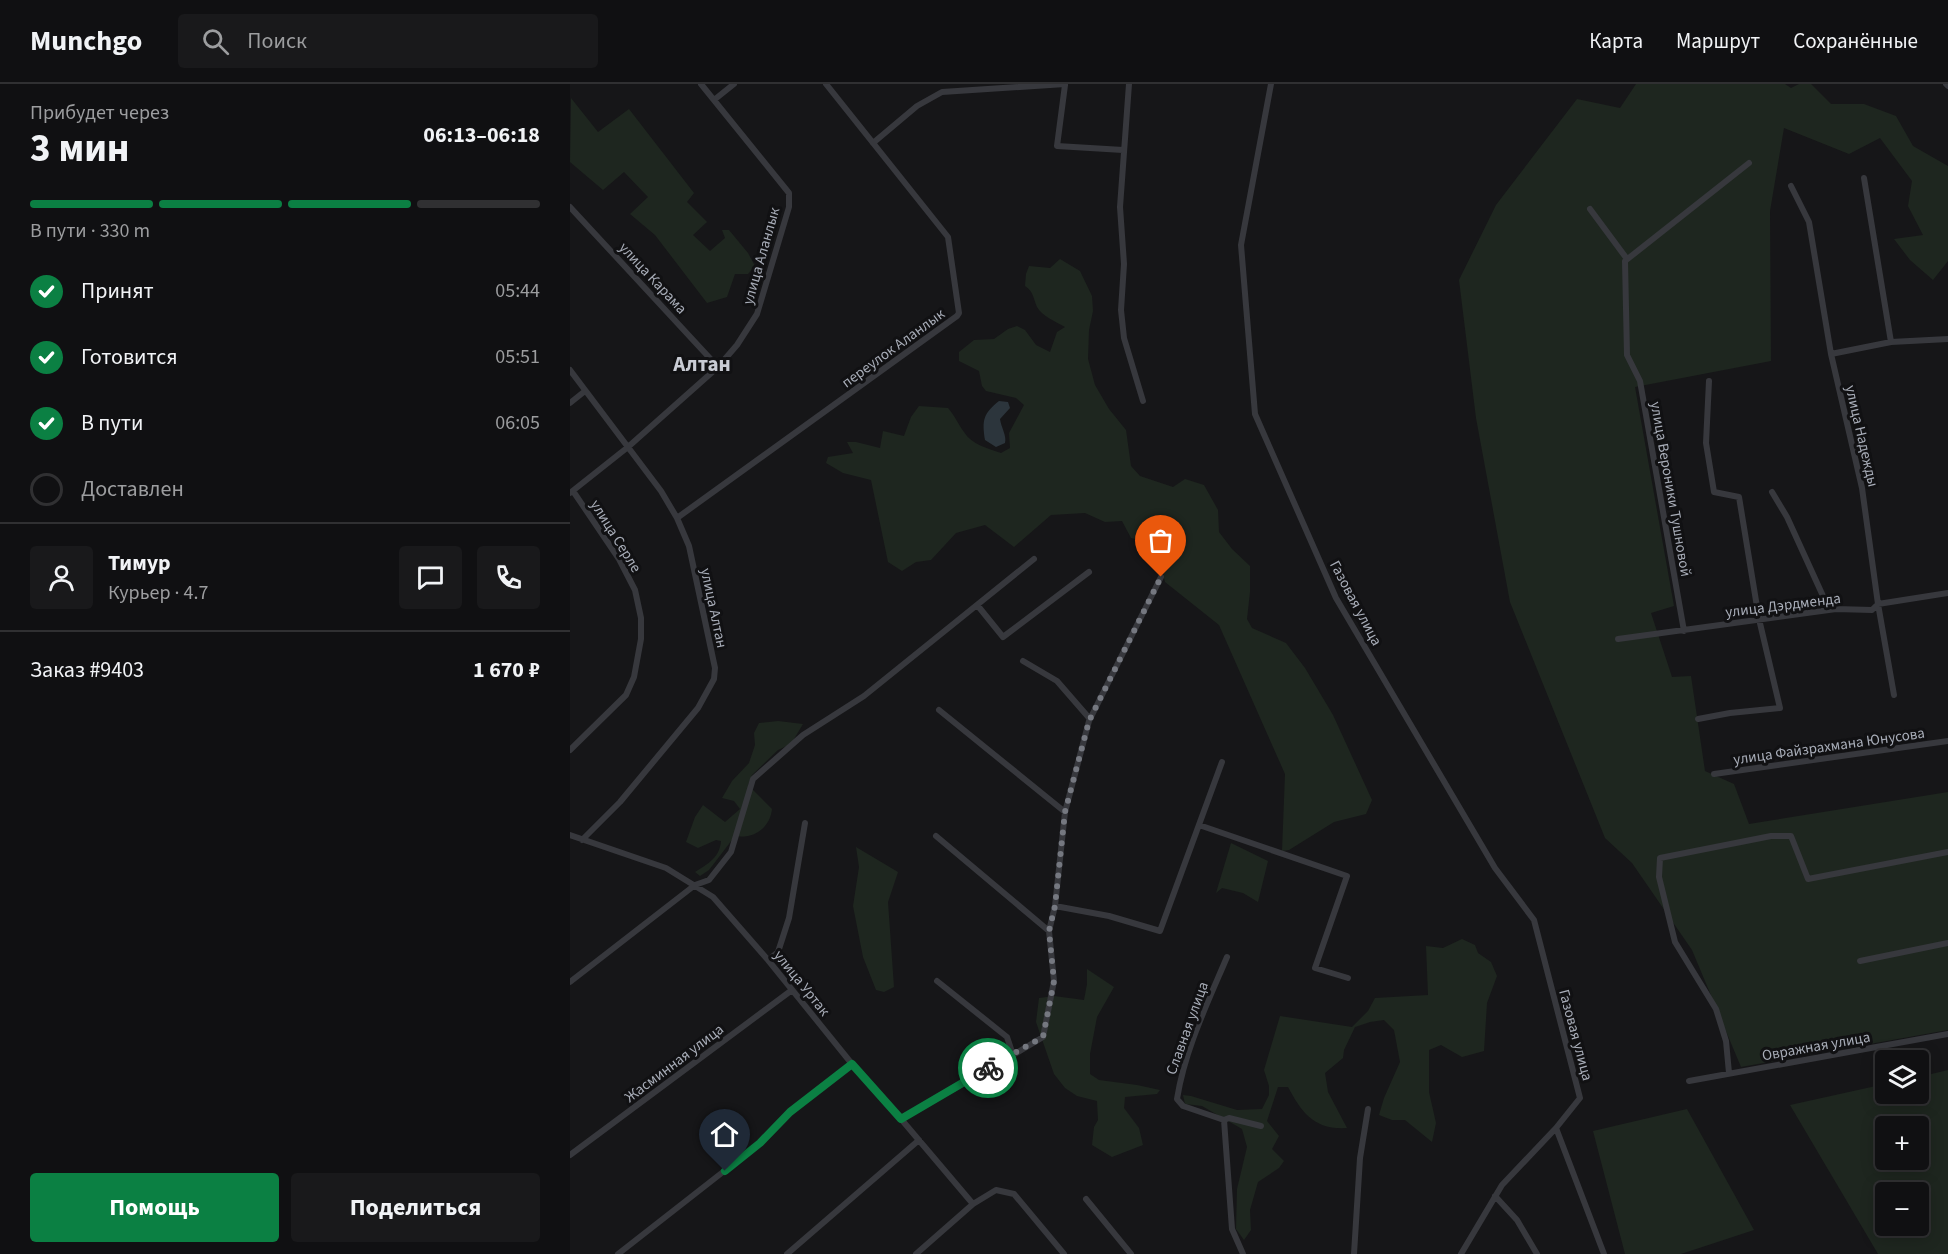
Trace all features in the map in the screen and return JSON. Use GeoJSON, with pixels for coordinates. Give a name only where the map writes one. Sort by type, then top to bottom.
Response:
{"type":"FeatureCollection","features":[{"type":"Feature","properties":{"kind":"street","name":"улица Аланлык"},"geometry":{"type":"LineString","coordinates":[[572,492],[628,447],[718,367],[737,345],[757,314],[789,207],[789,193],[701,84]]}},
{"type":"Feature","properties":{"kind":"street"},"geometry":{"type":"LineString","coordinates":[[714,100],[734,84]]}},
{"type":"Feature","properties":{"kind":"street","name":"переулок Аланлык"},"geometry":{"type":"LineString","coordinates":[[677,518],[957,316],[948,237],[826,84]]}},
{"type":"Feature","properties":{"kind":"street"},"geometry":{"type":"LineString","coordinates":[[873,143],[917,106],[942,92],[1065,84],[1057,146],[1123,150]]}},
{"type":"Feature","properties":{"kind":"street"},"geometry":{"type":"LineString","coordinates":[[1129,84],[1120,207],[1124,264],[1121,310],[1124,338],[1143,401]]}},
{"type":"Feature","properties":{"kind":"street","name":"Газовая улица"},"geometry":{"type":"LineString","coordinates":[[1271,84],[1241,245],[1255,414],[1336,598],[1496,868],[1534,920],[1580,1098],[1556,1128]]}},
{"type":"Feature","properties":{"kind":"street"},"geometry":{"type":"LineString","coordinates":[[1590,209],[1627,259],[1749,163]]}},
{"type":"Feature","properties":{"kind":"street"},"geometry":{"type":"LineString","coordinates":[[1864,178],[1892,342]]}},
{"type":"Feature","properties":{"kind":"street","name":"улица Надежды"},"geometry":{"type":"LineString","coordinates":[[1791,186],[1809,222],[1831,354],[1862,488],[1878,604],[1894,695]]}},
{"type":"Feature","properties":{"kind":"street","name":"улица Карама"},"geometry":{"type":"LineString","coordinates":[[570,207],[718,367]]}},
{"type":"Feature","properties":{"kind":"street","name":"улица Вероники Тушновой"},"geometry":{"type":"LineString","coordinates":[[1627,259],[1624,261],[1627,355],[1640,381],[1684,631]]}},
{"type":"Feature","properties":{"kind":"street"},"geometry":{"type":"LineString","coordinates":[[1831,354],[1892,342],[1948,339]]}},
{"type":"Feature","properties":{"kind":"street","name":"улица Алтан"},"geometry":{"type":"LineString","coordinates":[[570,370],[661,491],[677,518],[688,546],[715,668],[714,679],[698,708],[620,802],[582,840]]}},
{"type":"Feature","properties":{"kind":"street"},"geometry":{"type":"LineString","coordinates":[[1698,719],[1780,708],[1759,619],[1739,497],[1714,492],[1706,443],[1709,381]]}},
{"type":"Feature","properties":{"kind":"street"},"geometry":{"type":"LineString","coordinates":[[570,403],[585,391]]}},
{"type":"Feature","properties":{"kind":"street","name":"улица Серле"},"geometry":{"type":"LineString","coordinates":[[570,750],[626,695],[634,677],[641,639],[641,618],[635,590],[619,559],[572,492]]}},
{"type":"Feature","properties":{"kind":"street"},"geometry":{"type":"LineString","coordinates":[[1773,492],[1823,596],[1836,609]]}},
{"type":"Feature","properties":{"kind":"street"},"geometry":{"type":"LineString","coordinates":[[570,982],[695,885],[709,880],[731,852],[753,779],[803,735],[864,696],[1034,559]]}},
{"type":"Feature","properties":{"kind":"street"},"geometry":{"type":"LineString","coordinates":[[978,606],[1004,637],[1089,572]]}},
{"type":"Feature","properties":{"kind":"street"},"geometry":{"type":"LineString","coordinates":[[901,1119],[1043,1037],[1054,981],[1049,931],[1055,906],[1065,812],[1090,718],[1161,577]]}},
{"type":"Feature","properties":{"kind":"street","name":"улица Дэрдменда"},"geometry":{"type":"LineString","coordinates":[[1618,639],[1836,609],[1872,610],[1878,604],[1948,593]]}},
{"type":"Feature","properties":{"kind":"street"},"geometry":{"type":"LineString","coordinates":[[1023,661],[1057,681],[1090,718]]}},
{"type":"Feature","properties":{"kind":"street"},"geometry":{"type":"LineString","coordinates":[[939,710],[1065,812]]}},
{"type":"Feature","properties":{"kind":"street","name":"улица Файзрахмана Юнусова"},"geometry":{"type":"LineString","coordinates":[[1714,774],[1948,741]]}},
{"type":"Feature","properties":{"kind":"street"},"geometry":{"type":"LineString","coordinates":[[1055,906],[1109,916],[1160,931],[1222,762]]}},
{"type":"Feature","properties":{"kind":"street"},"geometry":{"type":"LineString","coordinates":[[768,960],[778,952],[789,918],[805,823]]}},
{"type":"Feature","properties":{"kind":"street"},"geometry":{"type":"LineString","coordinates":[[1199,825],[1347,876],[1315,968],[1348,978]]}},
{"type":"Feature","properties":{"kind":"street","name":"улица Уртак"},"geometry":{"type":"LineString","coordinates":[[570,835],[666,868],[713,897],[768,960],[852,1064],[973,1204]]}},
{"type":"Feature","properties":{"kind":"street"},"geometry":{"type":"LineString","coordinates":[[936,836],[1049,931]]}},
{"type":"Feature","properties":{"kind":"street"},"geometry":{"type":"LineString","coordinates":[[1729,1073],[1726,1041],[1716,1009],[1675,942],[1659,877],[1660,858],[1771,836],[1791,836],[1808,879],[1948,852]]}},
{"type":"Feature","properties":{"kind":"street"},"geometry":{"type":"LineString","coordinates":[[1860,961],[1948,944]]}},
{"type":"Feature","properties":{"kind":"street","name":"Славная улица"},"geometry":{"type":"LineString","coordinates":[[1224,1120],[1183,1106],[1177,1099],[1194,1037],[1227,957]]}},
{"type":"Feature","properties":{"kind":"street"},"geometry":{"type":"LineString","coordinates":[[937,981],[1007,1037],[1013,1055]]}},
{"type":"Feature","properties":{"kind":"street","name":"Жасминная улица"},"geometry":{"type":"LineString","coordinates":[[570,1155],[792,990]]}},
{"type":"Feature","properties":{"kind":"street","name":"Овражная улица"},"geometry":{"type":"LineString","coordinates":[[1689,1081],[1948,1034]]}},
{"type":"Feature","properties":{"kind":"street"},"geometry":{"type":"LineString","coordinates":[[618,1254],[760,1143],[790,1112],[852,1064]]}},
{"type":"Feature","properties":{"kind":"street"},"geometry":{"type":"LineString","coordinates":[[1354,1254],[1360,1158],[1368,1108]]}},
{"type":"Feature","properties":{"kind":"street"},"geometry":{"type":"LineString","coordinates":[[1243,1254],[1232,1229],[1224,1120],[1229,1118],[1261,1126]]}},
{"type":"Feature","properties":{"kind":"street"},"geometry":{"type":"LineString","coordinates":[[1461,1254],[1502,1185],[1556,1128],[1604,1254]]}},
{"type":"Feature","properties":{"kind":"street"},"geometry":{"type":"LineString","coordinates":[[787,1254],[919,1140]]}},
{"type":"Feature","properties":{"kind":"street"},"geometry":{"type":"LineString","coordinates":[[916,1254],[973,1204],[996,1190],[1014,1194],[1064,1254]]}},
{"type":"Feature","properties":{"kind":"street"},"geometry":{"type":"LineString","coordinates":[[1495,1196],[1517,1220],[1537,1254]]}},
{"type":"Feature","properties":{"kind":"street"},"geometry":{"type":"LineString","coordinates":[[1086,1199],[1131,1254]]}},
{"type":"Feature","properties":{"kind":"shaded area"},"geometry":{"type":"Polygon","coordinates":[[[1636,84],[1785,84],[1791,88],[1799,84],[1811,84],[1831,104],[1864,104],[1896,116],[1913,146],[1948,166],[1948,261],[1933,280],[1910,260],[1894,239],[1923,235],[1908,206],[1912,181],[1880,138],[1849,154],[1784,128],[1770,211],[1771,361],[1635,387],[1674,606],[1651,613],[1672,677],[1691,676],[1705,771],[1734,784],[1749,824],[1948,792],[1948,1030],[1741,1067],[1692,950],[1632,863],[1605,838],[1510,602],[1476,418],[1459,280],[1496,205],[1577,99],[1620,108],[1636,84]]]}},
{"type":"Feature","properties":{"kind":"shaded area"},"geometry":{"type":"Polygon","coordinates":[[[571,98],[598,132],[629,109],[694,193],[687,202],[707,222],[693,235],[710,251],[725,238],[722,230],[729,230],[748,253],[755,266],[748,274],[735,274],[727,297],[707,303],[655,235],[630,214],[648,197],[624,172],[603,190],[570,162],[571,98]]]}},
{"type":"Feature","properties":{"kind":"shaded area"},"geometry":{"type":"Polygon","coordinates":[[[1060,259],[1080,271],[1092,296],[1093,311],[1089,330],[1088,359],[1095,385],[1109,409],[1126,430],[1131,466],[1140,476],[1173,487],[1185,479],[1204,485],[1218,510],[1219,532],[1232,549],[1250,566],[1247,619],[1252,628],[1286,643],[1305,668],[1333,715],[1372,800],[1366,814],[1334,822],[1289,850],[1282,851],[1285,774],[1219,625],[1165,582],[1159,556],[1152,543],[1131,538],[1122,521],[1105,522],[1085,513],[1051,515],[1014,547],[985,525],[956,533],[931,560],[916,562],[902,571],[888,562],[871,480],[843,473],[826,463],[828,457],[853,453],[847,442],[880,448],[883,431],[904,436],[911,417],[919,406],[948,408],[967,436],[985,448],[1001,453],[1010,448],[1009,433],[1024,405],[1016,398],[986,391],[982,386],[979,371],[959,361],[959,352],[974,340],[994,339],[1008,329],[1017,326],[1025,330],[1036,345],[1050,352],[1057,332],[1065,327],[1039,310],[1032,293],[1025,286],[1026,274],[1029,266],[1050,268],[1060,259]]]}},
{"type":"Feature","properties":{"kind":"shaded area"},"geometry":{"type":"Polygon","coordinates":[[[999,401],[1008,402],[1010,408],[1000,419],[1005,443],[996,447],[985,440],[984,422],[987,414],[999,401]]]}},
{"type":"Feature","properties":{"kind":"shaded area"},"geometry":{"type":"Polygon","coordinates":[[[778,721],[803,724],[791,744],[778,750],[752,775],[748,785],[772,809],[768,822],[755,834],[735,836],[709,870],[700,876],[695,872],[716,856],[721,841],[716,840],[698,848],[686,842],[695,817],[703,805],[725,822],[740,809],[734,801],[722,798],[732,781],[749,763],[755,745],[754,733],[759,723],[778,721]]]}},
{"type":"Feature","properties":{"kind":"shaded area"},"geometry":{"type":"Polygon","coordinates":[[[1231,843],[1268,861],[1258,902],[1243,893],[1222,888],[1216,893],[1231,843]]]}},
{"type":"Feature","properties":{"kind":"shaded area"},"geometry":{"type":"Polygon","coordinates":[[[856,847],[898,872],[888,902],[894,987],[884,992],[876,990],[863,957],[853,906],[859,867],[856,847]]]}},
{"type":"Feature","properties":{"kind":"shaded area"},"geometry":{"type":"Polygon","coordinates":[[[1462,939],[1475,945],[1478,953],[1491,962],[1497,976],[1487,1003],[1484,1051],[1462,1057],[1441,1045],[1429,1050],[1429,1092],[1436,1123],[1432,1142],[1405,1120],[1392,1120],[1379,1115],[1400,1062],[1394,1030],[1384,1020],[1355,1027],[1344,1050],[1343,1058],[1325,1073],[1328,1092],[1347,1128],[1336,1128],[1318,1123],[1298,1105],[1288,1087],[1278,1087],[1267,1121],[1279,1136],[1272,1149],[1284,1161],[1279,1168],[1258,1182],[1250,1210],[1251,1230],[1244,1240],[1236,1229],[1237,1189],[1247,1147],[1242,1129],[1202,1106],[1185,1104],[1183,1095],[1237,1110],[1262,1109],[1269,1095],[1264,1070],[1280,1016],[1352,1027],[1368,1011],[1375,998],[1428,995],[1426,946],[1443,948],[1462,939]]]}},
{"type":"Feature","properties":{"kind":"shaded area"},"geometry":{"type":"Polygon","coordinates":[[[1087,969],[1114,987],[1097,1017],[1090,1054],[1090,1074],[1099,1080],[1160,1090],[1157,1094],[1125,1097],[1124,1108],[1139,1128],[1143,1145],[1112,1157],[1092,1145],[1094,1127],[1098,1120],[1097,1101],[1077,1096],[1065,1088],[1054,1074],[1036,1022],[1039,998],[1054,996],[1084,1000],[1087,969]]]}},
{"type":"Feature","properties":{"kind":"shaded area"},"geometry":{"type":"Polygon","coordinates":[[[1948,1070],[1948,1254],[1878,1254],[1790,1105],[1875,1086],[1875,1104],[1929,1104],[1929,1075],[1948,1070]]]}},
{"type":"Feature","properties":{"kind":"shaded area"},"geometry":{"type":"Polygon","coordinates":[[[1687,1109],[1754,1230],[1681,1254],[1625,1254],[1593,1131],[1687,1109]]]}},
{"type":"Feature","properties":{"kind":"way so far"},"geometry":{"type":"LineString","coordinates":[[988,1068],[1043,1037],[1054,981],[1049,931],[1055,906],[1065,812],[1089,721],[1161,577]]}},
{"type":"Feature","properties":{"kind":"district","name":"Алтан"},"geometry":{"type":"Point","coordinates":[702,364]}},
{"type":"Feature","properties":{"kind":"route"},"geometry":{"type":"LineString","coordinates":[[725,1171],[760,1143],[790,1112],[852,1064],[901,1119],[988,1068]]}}]}
